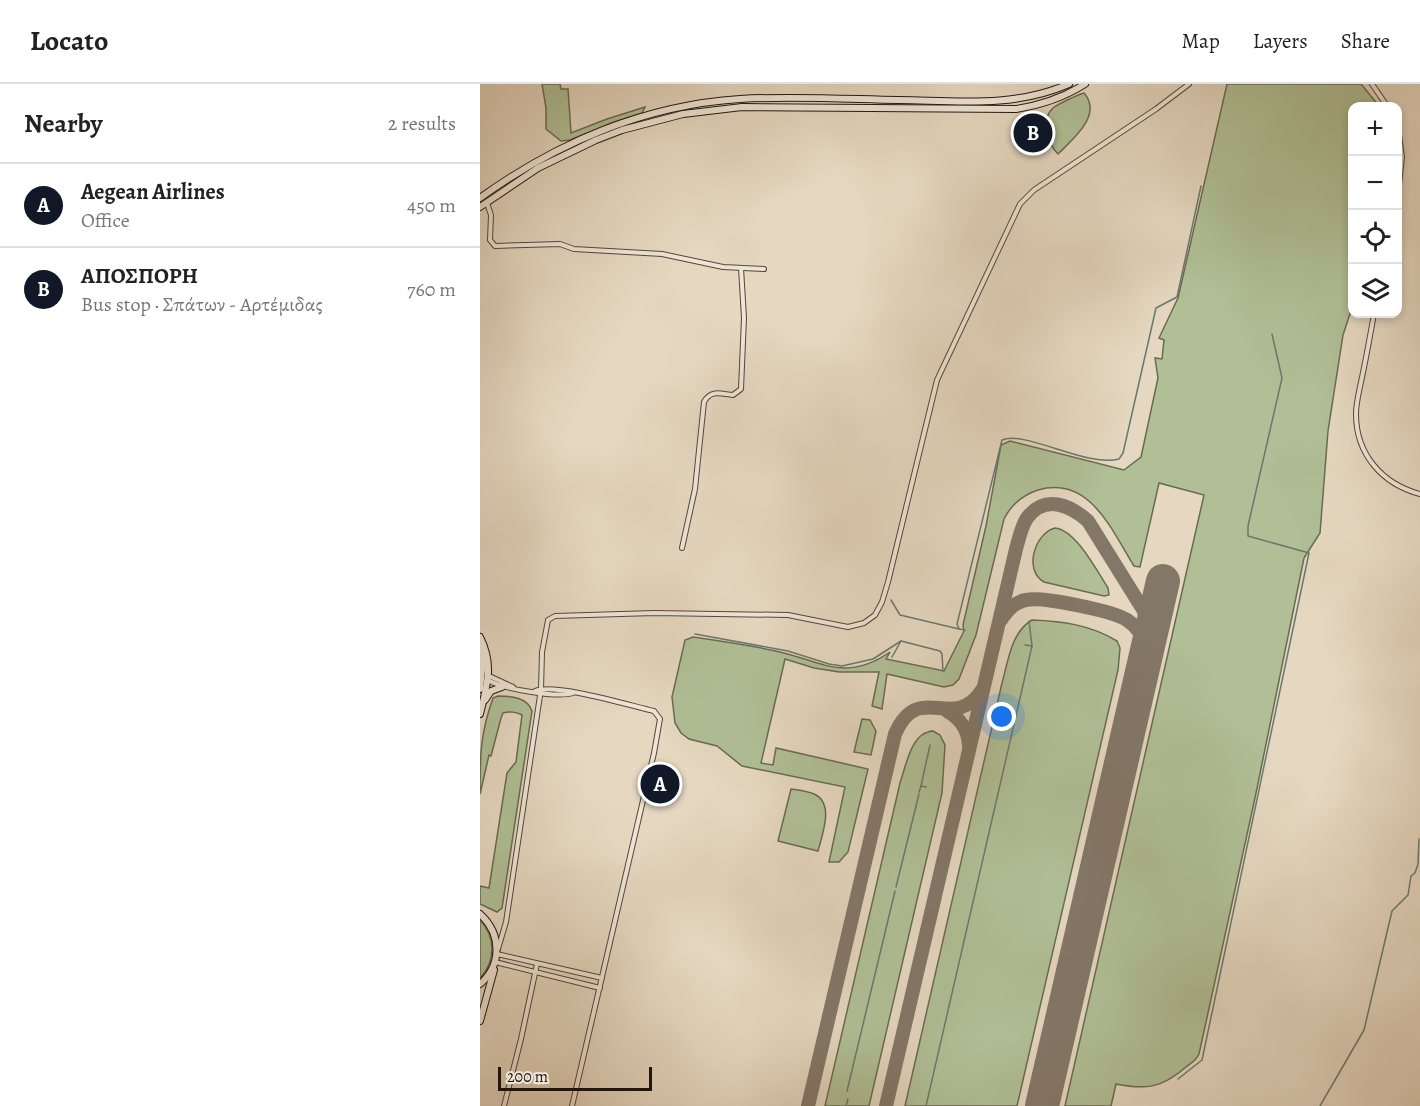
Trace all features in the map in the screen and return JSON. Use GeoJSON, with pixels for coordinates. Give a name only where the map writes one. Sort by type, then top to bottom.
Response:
{"type":"FeatureCollection","features":[{"type":"Feature","properties":{"kind":"main road"},"geometry":{"type":"LineString","coordinates":[[480,207],[483,200],[534,162],[583,138],[638,118],[682,107],[741,99],[1018,100],[1069,84]]}},
{"type":"Feature","properties":{"kind":"main road"},"geometry":{"type":"LineString","coordinates":[[483,200],[538,168],[596,140],[622,130],[683,114],[742,106],[1016,109],[1044,104],[1086,84]]}},
{"type":"Feature","properties":{"kind":"main road"},"geometry":{"type":"LineString","coordinates":[[480,637],[488,658],[480,714]]}},
{"type":"Feature","properties":{"kind":"main road"},"geometry":{"type":"LineString","coordinates":[[480,648],[485,677],[480,689]]}},
{"type":"Feature","properties":{"kind":"main road"},"geometry":{"type":"LineString","coordinates":[[483,703],[491,692],[502,687]]}},
{"type":"Feature","properties":{"kind":"main road"},"geometry":{"type":"LineString","coordinates":[[480,914],[488,921],[494,933],[497,953],[492,983],[480,1021]]}},
{"type":"Feature","properties":{"kind":"main road"},"geometry":{"type":"LineString","coordinates":[[480,984],[491,972],[495,963]]}},
{"type":"Feature","properties":{"kind":"street"},"geometry":{"type":"LineString","coordinates":[[602,978],[497,953],[506,922],[541,688],[542,652],[548,620],[555,616],[654,613],[788,615],[848,627],[860,625],[875,615],[888,582],[937,380],[1020,204],[1034,190],[1156,109],[1189,84]]}},
{"type":"Feature","properties":{"kind":"street"},"geometry":{"type":"LineString","coordinates":[[1371,84],[1384,102]]}},
{"type":"Feature","properties":{"kind":"street"},"geometry":{"type":"LineString","coordinates":[[483,200],[491,215],[490,240],[495,246],[560,244],[574,249],[662,254],[714,266],[764,269]]}},
{"type":"Feature","properties":{"kind":"street"},"geometry":{"type":"LineString","coordinates":[[682,548],[694,489],[704,402],[708,395],[714,393],[733,395],[741,389],[744,318],[741,268]]}},
{"type":"Feature","properties":{"kind":"street"},"geometry":{"type":"LineString","coordinates":[[1373,318],[1356,408],[1359,438],[1369,460],[1382,474],[1398,486],[1420,494]]}},
{"type":"Feature","properties":{"kind":"street"},"geometry":{"type":"LineString","coordinates":[[485,677],[502,687],[535,691],[540,694],[574,693]]}},
{"type":"Feature","properties":{"kind":"street"},"geometry":{"type":"LineString","coordinates":[[485,677],[520,689]]}},
{"type":"Feature","properties":{"kind":"street"},"geometry":{"type":"LineString","coordinates":[[535,691],[541,688],[568,690],[654,711],[660,719],[572,1106]]}},
{"type":"Feature","properties":{"kind":"street"},"geometry":{"type":"LineString","coordinates":[[495,963],[600,988]]}},
{"type":"Feature","properties":{"kind":"street"},"geometry":{"type":"LineString","coordinates":[[504,1106],[537,964]]}},
{"type":"Feature","properties":{"kind":"green space"},"geometry":{"type":"Polygon","coordinates":[[[542,84],[560,84],[561,89],[568,89],[571,133],[645,107],[642,113],[570,140],[561,141],[546,129],[546,108],[542,84]]]}},
{"type":"Feature","properties":{"kind":"green space"},"geometry":{"type":"Polygon","coordinates":[[[1227,84],[1361,84],[1376,102],[1348,102],[1349,318],[1343,335],[1328,431],[1320,533],[1304,558],[1199,1054],[1177,1074],[1153,1086],[1136,1087],[1116,1084],[1111,1106],[1065,1106],[1204,495],[1159,483],[1140,567],[1134,566],[1108,523],[1085,498],[1072,491],[1056,488],[1038,490],[1022,498],[1010,509],[1004,519],[976,635],[959,679],[953,685],[944,687],[887,674],[882,709],[872,706],[879,672],[839,672],[814,668],[785,659],[761,763],[773,765],[776,748],[868,769],[848,852],[839,862],[829,862],[845,787],[742,766],[717,746],[689,739],[681,733],[675,723],[672,697],[685,640],[693,637],[766,649],[820,664],[846,668],[874,661],[890,652],[886,659],[944,671],[964,631],[963,625],[986,526],[1001,445],[1010,441],[1124,470],[1141,457],[1158,378],[1155,358],[1162,359],[1164,340],[1159,338],[1178,298],[1227,84]]]}},
{"type":"Feature","properties":{"kind":"green space"},"geometry":{"type":"Polygon","coordinates":[[[1084,93],[1089,101],[1088,118],[1078,134],[1058,154],[1047,132],[1049,113],[1059,104],[1084,93]]]}},
{"type":"Feature","properties":{"kind":"green space"},"geometry":{"type":"Polygon","coordinates":[[[1055,528],[1063,530],[1078,543],[1108,588],[1109,595],[1104,596],[1044,582],[1038,576],[1034,569],[1034,552],[1042,537],[1055,528]]]}},
{"type":"Feature","properties":{"kind":"green space"},"geometry":{"type":"Polygon","coordinates":[[[1032,620],[1054,621],[1097,631],[1117,641],[1120,648],[1118,670],[1017,1106],[905,1106],[1002,683],[1015,640],[1019,632],[1032,620]]]}},
{"type":"Feature","properties":{"kind":"green space"},"geometry":{"type":"Polygon","coordinates":[[[498,696],[522,700],[530,706],[532,711],[502,908],[497,912],[480,904],[480,886],[489,888],[507,773],[516,762],[522,715],[513,712],[503,713],[491,756],[489,755],[480,794],[483,734],[493,698],[498,696]]]}},
{"type":"Feature","properties":{"kind":"green space"},"geometry":{"type":"Polygon","coordinates":[[[862,719],[870,720],[876,731],[871,755],[854,752],[862,719]]]}},
{"type":"Feature","properties":{"kind":"green space"},"geometry":{"type":"Polygon","coordinates":[[[933,731],[940,735],[945,745],[942,793],[869,1106],[825,1106],[900,783],[914,743],[919,737],[933,731]]]}},
{"type":"Feature","properties":{"kind":"green space"},"geometry":{"type":"Polygon","coordinates":[[[791,789],[814,794],[824,804],[826,812],[824,828],[818,851],[778,841],[791,789]]]}},
{"type":"Feature","properties":{"kind":"green space"},"geometry":{"type":"Polygon","coordinates":[[[480,920],[489,934],[492,949],[489,964],[480,978],[480,920]]]}},
{"type":"Feature","properties":{"kind":"waterway"},"geometry":{"type":"LineString","coordinates":[[965,630],[959,629],[957,624],[1002,440],[1012,438],[1026,440],[1091,458],[1119,459],[1123,453],[1156,308],[1177,297],[1201,186]]}},
{"type":"Feature","properties":{"kind":"waterway"},"geometry":{"type":"LineString","coordinates":[[1178,1079],[1202,1060],[1309,553],[1248,536],[1248,526],[1282,378],[1272,334]]}},
{"type":"Feature","properties":{"kind":"waterway"},"geometry":{"type":"LineString","coordinates":[[891,600],[900,615],[959,629]]}},
{"type":"Feature","properties":{"kind":"waterway"},"geometry":{"type":"LineString","coordinates":[[926,1106],[1032,646],[1029,621]]}},
{"type":"Feature","properties":{"kind":"waterway"},"geometry":{"type":"LineString","coordinates":[[695,634],[788,651],[842,666],[873,659],[901,641]]}},
{"type":"Feature","properties":{"kind":"waterway"},"geometry":{"type":"LineString","coordinates":[[892,657],[901,641],[940,651],[943,671]]}},
{"type":"Feature","properties":{"kind":"waterway"},"geometry":{"type":"LineString","coordinates":[[1025,645],[1032,646]]}},
{"type":"Feature","properties":{"kind":"waterway"},"geometry":{"type":"LineString","coordinates":[[921,786],[930,745]]}},
{"type":"Feature","properties":{"kind":"waterway"},"geometry":{"type":"LineString","coordinates":[[919,792],[921,786],[926,787]]}},
{"type":"Feature","properties":{"kind":"waterway"},"geometry":{"type":"LineString","coordinates":[[896,887],[919,794]]}},
{"type":"Feature","properties":{"kind":"waterway"},"geometry":{"type":"LineString","coordinates":[[1320,1106],[1364,1030],[1392,911],[1408,895],[1411,876],[1415,873],[1418,864],[1419,839]]}},
{"type":"Feature","properties":{"kind":"waterway"},"geometry":{"type":"LineString","coordinates":[[847,1091],[895,891]]}},
{"type":"Feature","properties":{"kind":"waterway"},"geometry":{"type":"LineString","coordinates":[[846,1106],[848,1099]]}},
{"type":"Feature","properties":{"kind":"taxiway"},"geometry":{"type":"LineString","coordinates":[[886,1106],[1016,549],[1023,525],[1034,511],[1042,506],[1058,504],[1073,510],[1088,521],[1144,611],[1148,631],[1146,656]]}},
{"type":"Feature","properties":{"kind":"taxiway"},"geometry":{"type":"LineString","coordinates":[[1001,620],[1012,607],[1022,601],[1034,599],[1061,602],[1127,620],[1139,631],[1145,646]]}},
{"type":"Feature","properties":{"kind":"taxiway"},"geometry":{"type":"LineString","coordinates":[[808,1106],[895,734],[904,718],[915,710],[960,708],[971,702],[982,690]]}},
{"type":"Feature","properties":{"kind":"taxiway"},"geometry":{"type":"LineString","coordinates":[[947,711],[962,725],[969,745]]}},
{"type":"Feature","properties":{"kind":"runway"},"geometry":{"type":"LineString","coordinates":[[1042,1106],[1163,581]]}},
{"type":"Feature","properties":{"kind":"place","name":"ΑΠΟΣΠΟΡΗ"},"geometry":{"type":"Point","coordinates":[1033,133]}},
{"type":"Feature","properties":{"kind":"place","name":"Aegean Airlines"},"geometry":{"type":"Point","coordinates":[660,784]}}]}
